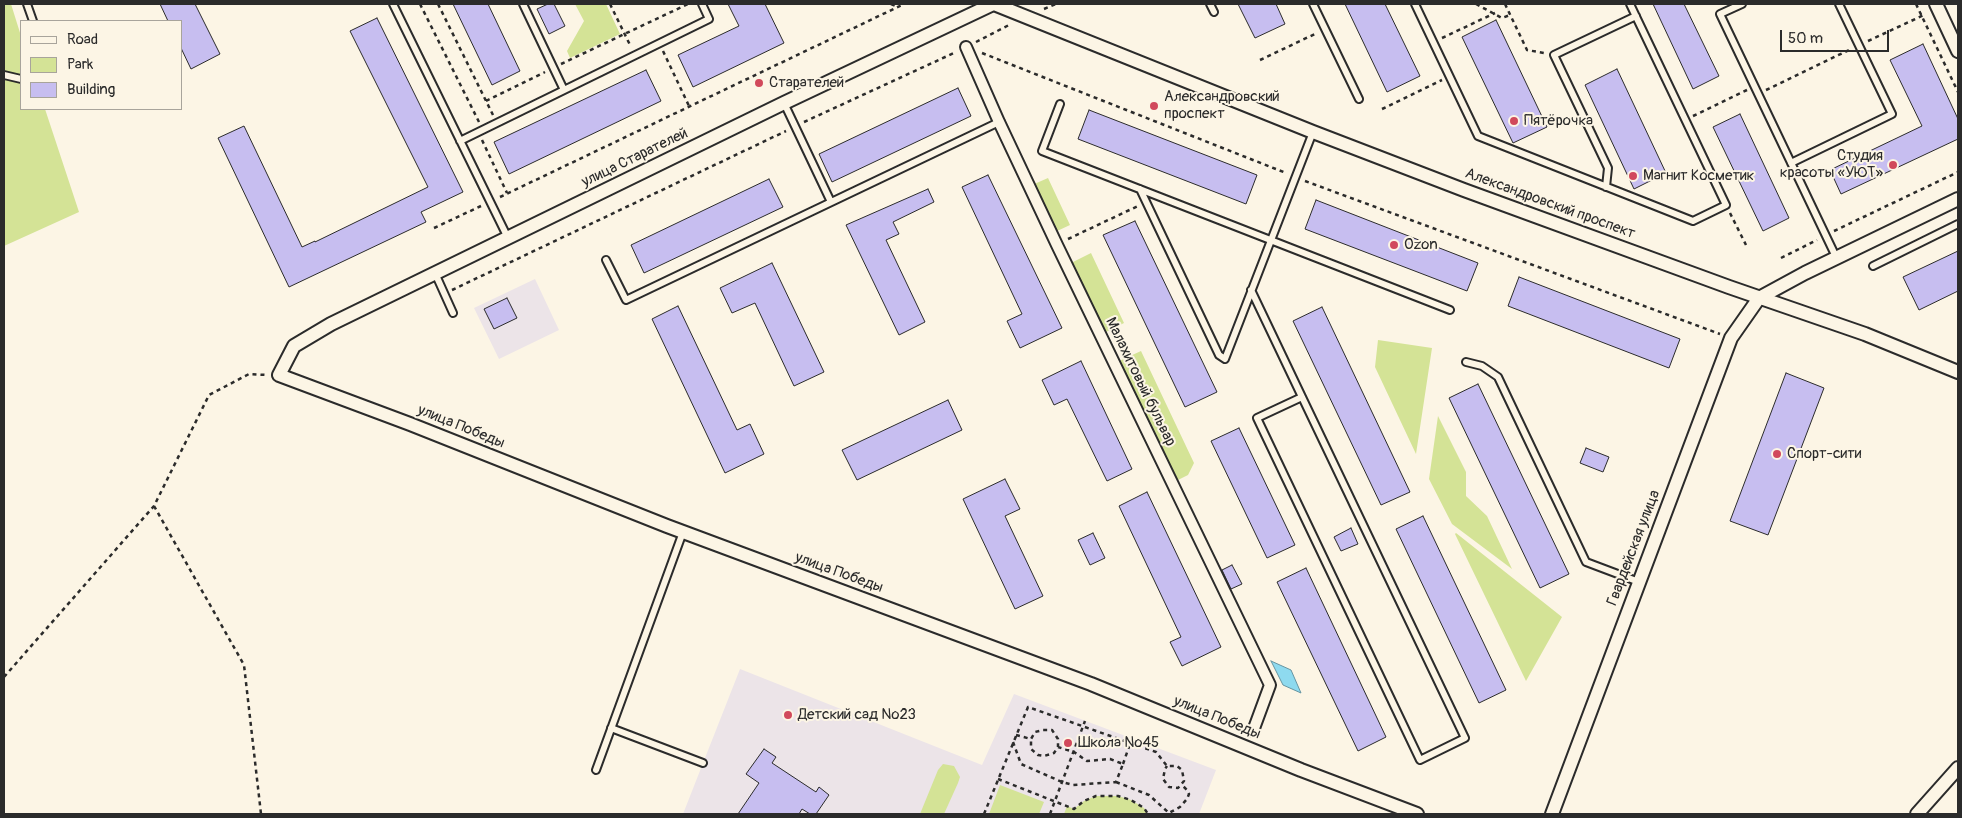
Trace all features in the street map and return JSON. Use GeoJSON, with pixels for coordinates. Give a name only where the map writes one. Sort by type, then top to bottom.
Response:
{"type":"FeatureCollection","features":[{"type":"Feature","properties":{"kind":"street","name":"улица Старателей"},"geometry":{"type":"LineString","coordinates":[[279,375],[294,346],[331,324],[509,239],[784,103],[994,4]]}},
{"type":"Feature","properties":{"kind":"street","name":"Александровский проспект"},"geometry":{"type":"LineString","coordinates":[[994,4],[1313,132],[1464,190],[1759,298],[1865,334],[1958,372]]}},
{"type":"Feature","properties":{"kind":"street"},"geometry":{"type":"LineString","coordinates":[[1937,6],[1958,51]]}},
{"type":"Feature","properties":{"kind":"street","name":"Малахитовый бульвар"},"geometry":{"type":"LineString","coordinates":[[966,47],[1057,245],[1270,685],[1253,731]]}},
{"type":"Feature","properties":{"kind":"street"},"geometry":{"type":"LineString","coordinates":[[1759,298],[1805,273],[1958,199]]}},
{"type":"Feature","properties":{"kind":"street","name":"Гвардейская улица"},"geometry":{"type":"LineString","coordinates":[[1552,814],[1731,338],[1759,298]]}},
{"type":"Feature","properties":{"kind":"street","name":"улица Победы"},"geometry":{"type":"LineString","coordinates":[[279,375],[410,424],[683,532],[1091,684],[1301,770],[1417,814]]}},
{"type":"Feature","properties":{"kind":"street"},"geometry":{"type":"LineString","coordinates":[[1917,814],[1958,768]]}},
{"type":"Feature","properties":{"kind":"lane"},"geometry":{"type":"LineString","coordinates":[[27,4],[33,20]]}},
{"type":"Feature","properties":{"kind":"lane"},"geometry":{"type":"LineString","coordinates":[[393,4],[509,239]]}},
{"type":"Feature","properties":{"kind":"lane"},"geometry":{"type":"LineString","coordinates":[[523,4],[564,90]]}},
{"type":"Feature","properties":{"kind":"lane"},"geometry":{"type":"LineString","coordinates":[[460,141],[709,19],[702,4]]}},
{"type":"Feature","properties":{"kind":"lane"},"geometry":{"type":"LineString","coordinates":[[1210,4],[1214,12]]}},
{"type":"Feature","properties":{"kind":"lane"},"geometry":{"type":"LineString","coordinates":[[1313,4],[1359,99]]}},
{"type":"Feature","properties":{"kind":"lane"},"geometry":{"type":"LineString","coordinates":[[1415,4],[1478,136],[1693,221],[1726,205],[1630,4]]}},
{"type":"Feature","properties":{"kind":"lane"},"geometry":{"type":"LineString","coordinates":[[1791,162],[1892,114],[1839,4]]}},
{"type":"Feature","properties":{"kind":"lane"},"geometry":{"type":"LineString","coordinates":[[1737,5],[1720,14],[1837,259]]}},
{"type":"Feature","properties":{"kind":"lane"},"geometry":{"type":"LineString","coordinates":[[1606,187],[1608,168],[1554,55],[1636,16]]}},
{"type":"Feature","properties":{"kind":"lane"},"geometry":{"type":"LineString","coordinates":[[4,75],[20,79]]}},
{"type":"Feature","properties":{"kind":"lane"},"geometry":{"type":"LineString","coordinates":[[784,103],[831,202]]}},
{"type":"Feature","properties":{"kind":"lane"},"geometry":{"type":"LineString","coordinates":[[1060,104],[1042,151],[1450,310]]}},
{"type":"Feature","properties":{"kind":"lane"},"geometry":{"type":"LineString","coordinates":[[606,260],[626,300],[999,122]]}},
{"type":"Feature","properties":{"kind":"lane"},"geometry":{"type":"LineString","coordinates":[[1140,189],[1219,355],[1224,359],[1313,132]]}},
{"type":"Feature","properties":{"kind":"lane"},"geometry":{"type":"LineString","coordinates":[[1873,266],[1958,224]]}},
{"type":"Feature","properties":{"kind":"lane"},"geometry":{"type":"LineString","coordinates":[[435,273],[453,313]]}},
{"type":"Feature","properties":{"kind":"lane"},"geometry":{"type":"LineString","coordinates":[[1251,290],[1302,396],[1466,738],[1420,760],[1257,418],[1302,396]]}},
{"type":"Feature","properties":{"kind":"lane"},"geometry":{"type":"LineString","coordinates":[[1466,362],[1482,366],[1498,377],[1586,562],[1639,582]]}},
{"type":"Feature","properties":{"kind":"lane"},"geometry":{"type":"LineString","coordinates":[[596,770],[683,532]]}},
{"type":"Feature","properties":{"kind":"lane"},"geometry":{"type":"LineString","coordinates":[[611,728],[703,764]]}},
{"type":"Feature","properties":{"kind":"path"},"geometry":{"type":"LineString","coordinates":[[420,4],[507,193]]}},
{"type":"Feature","properties":{"kind":"path"},"geometry":{"type":"LineString","coordinates":[[438,4],[497,123]]}},
{"type":"Feature","properties":{"kind":"path"},"geometry":{"type":"LineString","coordinates":[[610,4],[635,56]]}},
{"type":"Feature","properties":{"kind":"path"},"geometry":{"type":"LineString","coordinates":[[486,101],[688,4]]}},
{"type":"Feature","properties":{"kind":"path"},"geometry":{"type":"LineString","coordinates":[[891,4],[898,7]]}},
{"type":"Feature","properties":{"kind":"path"},"geometry":{"type":"LineString","coordinates":[[434,228],[904,4]]}},
{"type":"Feature","properties":{"kind":"path"},"geometry":{"type":"LineString","coordinates":[[1042,10],[1056,4]]}},
{"type":"Feature","properties":{"kind":"path"},"geometry":{"type":"LineString","coordinates":[[1476,4],[1502,18],[1510,14]]}},
{"type":"Feature","properties":{"kind":"path"},"geometry":{"type":"LineString","coordinates":[[1505,4],[1527,50],[1554,55]]}},
{"type":"Feature","properties":{"kind":"path"},"geometry":{"type":"LineString","coordinates":[[1916,4],[1958,92]]}},
{"type":"Feature","properties":{"kind":"path"},"geometry":{"type":"LineString","coordinates":[[1758,94],[1922,16],[1937,6]]}},
{"type":"Feature","properties":{"kind":"path"},"geometry":{"type":"LineString","coordinates":[[1433,42],[1494,13]]}},
{"type":"Feature","properties":{"kind":"path"},"geometry":{"type":"LineString","coordinates":[[444,294],[1013,23]]}},
{"type":"Feature","properties":{"kind":"path"},"geometry":{"type":"LineString","coordinates":[[1260,60],[1325,29]]}},
{"type":"Feature","properties":{"kind":"path"},"geometry":{"type":"LineString","coordinates":[[659,44],[689,106]]}},
{"type":"Feature","properties":{"kind":"path"},"geometry":{"type":"LineString","coordinates":[[966,47],[1295,177],[1731,338]]}},
{"type":"Feature","properties":{"kind":"path"},"geometry":{"type":"LineString","coordinates":[[1382,108],[1450,76]]}},
{"type":"Feature","properties":{"kind":"path"},"geometry":{"type":"LineString","coordinates":[[1685,120],[1755,86]]}},
{"type":"Feature","properties":{"kind":"path"},"geometry":{"type":"LineString","coordinates":[[1781,258],[1958,172]]}},
{"type":"Feature","properties":{"kind":"path"},"geometry":{"type":"LineString","coordinates":[[1057,245],[1146,202]]}},
{"type":"Feature","properties":{"kind":"path"},"geometry":{"type":"LineString","coordinates":[[1726,205],[1746,245]]}},
{"type":"Feature","properties":{"kind":"path"},"geometry":{"type":"LineString","coordinates":[[4,676],[154,506],[209,395],[249,374],[279,375]]}},
{"type":"Feature","properties":{"kind":"path"},"geometry":{"type":"LineString","coordinates":[[154,506],[244,665],[261,814]]}},
{"type":"Feature","properties":{"kind":"path"},"geometry":{"type":"LineString","coordinates":[[984,814],[1028,706],[1156,752],[1167,766]]}},
{"type":"Feature","properties":{"kind":"path"},"geometry":{"type":"LineString","coordinates":[[1050,814],[1085,721]]}},
{"type":"Feature","properties":{"kind":"path"},"geometry":{"type":"LineString","coordinates":[[1052,730],[1058,739],[1058,747],[1054,753],[1044,756],[1038,755],[1031,749],[1031,739],[1035,732],[1052,730]]}},
{"type":"Feature","properties":{"kind":"path"},"geometry":{"type":"LineString","coordinates":[[1016,734],[1031,739]]}},
{"type":"Feature","properties":{"kind":"path"},"geometry":{"type":"LineString","coordinates":[[1013,742],[1021,764],[1073,785],[1116,782],[1149,795],[1168,814],[1180,807],[1187,799],[1189,794],[1182,785]]}},
{"type":"Feature","properties":{"kind":"path"},"geometry":{"type":"LineString","coordinates":[[1116,782],[1130,743]]}},
{"type":"Feature","properties":{"kind":"path"},"geometry":{"type":"LineString","coordinates":[[1058,747],[1074,752],[1087,761],[1110,759],[1123,764]]}},
{"type":"Feature","properties":{"kind":"path"},"geometry":{"type":"LineString","coordinates":[[1167,766],[1177,766],[1182,770],[1184,781],[1178,788],[1170,787],[1163,779],[1167,766]]}},
{"type":"Feature","properties":{"kind":"path"},"geometry":{"type":"LineString","coordinates":[[998,779],[1074,809],[1084,801],[1096,796],[1118,796],[1131,800],[1144,808],[1148,814]]}},
{"type":"Feature","properties":{"kind":"shaded area"},"geometry":{"type":"Polygon","coordinates":[[[535,279],[559,330],[499,359],[474,308],[535,279]]]}},
{"type":"Feature","properties":{"kind":"shaded area"},"geometry":{"type":"Polygon","coordinates":[[[740,669],[982,765],[1014,694],[1216,770],[1199,814],[683,814],[740,669]]]}},
{"type":"Feature","properties":{"kind":"green space"},"geometry":{"type":"Polygon","coordinates":[[[4,4],[11,4],[20,33],[20,110],[45,110],[79,212],[4,246],[4,4]]]}},
{"type":"Feature","properties":{"kind":"green space"},"geometry":{"type":"Polygon","coordinates":[[[575,4],[606,4],[620,34],[570,58],[567,51],[584,21],[575,4]]]}},
{"type":"Feature","properties":{"kind":"green space"},"geometry":{"type":"Polygon","coordinates":[[[1048,178],[1070,225],[1055,232],[1032,185],[1048,178]]]}},
{"type":"Feature","properties":{"kind":"green space"},"geometry":{"type":"Polygon","coordinates":[[[1091,253],[1124,323],[1104,333],[1071,263],[1091,253]]]}},
{"type":"Feature","properties":{"kind":"green space"},"geometry":{"type":"Polygon","coordinates":[[[1378,340],[1432,348],[1416,454],[1375,367],[1378,340]]]}},
{"type":"Feature","properties":{"kind":"green space"},"geometry":{"type":"Polygon","coordinates":[[[1141,351],[1194,463],[1188,475],[1174,482],[1117,362],[1141,351]]]}},
{"type":"Feature","properties":{"kind":"green space"},"geometry":{"type":"Polygon","coordinates":[[[1438,416],[1466,472],[1466,496],[1487,516],[1512,569],[1452,524],[1429,479],[1438,416]]]}},
{"type":"Feature","properties":{"kind":"green space"},"geometry":{"type":"Polygon","coordinates":[[[1455,534],[1562,617],[1526,681],[1455,534]]]}},
{"type":"Feature","properties":{"kind":"green space"},"geometry":{"type":"Polygon","coordinates":[[[943,764],[954,766],[960,777],[944,814],[920,814],[938,770],[943,764]]]}},
{"type":"Feature","properties":{"kind":"green space"},"geometry":{"type":"Polygon","coordinates":[[[1000,785],[1044,802],[1039,814],[989,814],[1000,785]]]}},
{"type":"Feature","properties":{"kind":"green space"},"geometry":{"type":"Polygon","coordinates":[[[1096,796],[1118,796],[1131,800],[1144,808],[1148,814],[1064,814],[1067,806],[1074,809],[1084,801],[1096,796]]]}},
{"type":"Feature","properties":{"kind":"water"},"geometry":{"type":"Polygon","coordinates":[[[1271,661],[1291,670],[1301,693],[1283,685],[1271,661]]]}},
{"type":"Feature","properties":{"kind":"building"},"geometry":{"type":"Polygon","coordinates":[[[160,4],[195,4],[220,54],[191,69],[182,50],[182,20],[168,20],[160,4]]]}},
{"type":"Feature","properties":{"kind":"building"},"geometry":{"type":"Polygon","coordinates":[[[453,4],[488,4],[520,71],[492,85],[453,4]]]}},
{"type":"Feature","properties":{"kind":"building"},"geometry":{"type":"Polygon","coordinates":[[[548,4],[554,4],[565,26],[549,34],[537,9],[548,4]]]}},
{"type":"Feature","properties":{"kind":"building"},"geometry":{"type":"Polygon","coordinates":[[[728,4],[765,4],[784,43],[693,87],[678,55],[739,26],[728,4]]]}},
{"type":"Feature","properties":{"kind":"building"},"geometry":{"type":"Polygon","coordinates":[[[1238,4],[1276,4],[1285,24],[1255,38],[1238,4]]]}},
{"type":"Feature","properties":{"kind":"building"},"geometry":{"type":"Polygon","coordinates":[[[1345,4],[1385,4],[1420,76],[1387,92],[1345,4]]]}},
{"type":"Feature","properties":{"kind":"building"},"geometry":{"type":"Polygon","coordinates":[[[1653,4],[1684,4],[1719,76],[1693,89],[1653,4]]]}},
{"type":"Feature","properties":{"kind":"building"},"geometry":{"type":"Polygon","coordinates":[[[377,18],[463,192],[421,212],[426,222],[289,287],[218,138],[244,126],[302,247],[428,187],[350,31],[377,18]]]}},
{"type":"Feature","properties":{"kind":"building"},"geometry":{"type":"Polygon","coordinates":[[[1496,20],[1547,127],[1513,143],[1462,37],[1496,20]]]}},
{"type":"Feature","properties":{"kind":"building"},"geometry":{"type":"Polygon","coordinates":[[[1923,44],[1958,119],[1958,139],[1841,194],[1830,170],[1922,126],[1890,60],[1923,44]]]}},
{"type":"Feature","properties":{"kind":"building"},"geometry":{"type":"Polygon","coordinates":[[[1617,69],[1666,173],[1634,189],[1585,85],[1617,69]]]}},
{"type":"Feature","properties":{"kind":"building"},"geometry":{"type":"Polygon","coordinates":[[[646,70],[661,101],[509,174],[494,142],[646,70]]]}},
{"type":"Feature","properties":{"kind":"building"},"geometry":{"type":"Polygon","coordinates":[[[958,88],[971,116],[832,182],[819,154],[958,88]]]}},
{"type":"Feature","properties":{"kind":"building"},"geometry":{"type":"Polygon","coordinates":[[[1089,110],[1257,175],[1246,204],[1078,139],[1089,110]]]}},
{"type":"Feature","properties":{"kind":"building"},"geometry":{"type":"Polygon","coordinates":[[[1740,114],[1789,218],[1763,231],[1713,127],[1740,114]]]}},
{"type":"Feature","properties":{"kind":"building"},"geometry":{"type":"Polygon","coordinates":[[[988,175],[1062,328],[1020,348],[1007,321],[1022,314],[962,187],[988,175]]]}},
{"type":"Feature","properties":{"kind":"building"},"geometry":{"type":"Polygon","coordinates":[[[769,179],[783,207],[644,273],[631,245],[769,179]]]}},
{"type":"Feature","properties":{"kind":"building"},"geometry":{"type":"Polygon","coordinates":[[[928,189],[934,202],[893,222],[899,234],[886,240],[925,322],[899,335],[846,225],[928,189]]]}},
{"type":"Feature","properties":{"kind":"building"},"geometry":{"type":"Polygon","coordinates":[[[1316,200],[1478,263],[1467,291],[1305,229],[1316,200]]]}},
{"type":"Feature","properties":{"kind":"building"},"geometry":{"type":"Polygon","coordinates":[[[1135,221],[1217,392],[1185,407],[1103,235],[1135,221]]]}},
{"type":"Feature","properties":{"kind":"building"},"geometry":{"type":"Polygon","coordinates":[[[1958,251],[1958,291],[1919,310],[1903,277],[1958,251]]]}},
{"type":"Feature","properties":{"kind":"building"},"geometry":{"type":"Polygon","coordinates":[[[772,263],[824,372],[794,386],[755,303],[732,313],[720,288],[772,263]]]}},
{"type":"Feature","properties":{"kind":"building"},"geometry":{"type":"Polygon","coordinates":[[[1519,277],[1680,339],[1669,368],[1508,306],[1519,277]]]}},
{"type":"Feature","properties":{"kind":"building"},"geometry":{"type":"Polygon","coordinates":[[[507,298],[517,318],[494,329],[484,309],[507,298]]]}},
{"type":"Feature","properties":{"kind":"building"},"geometry":{"type":"Polygon","coordinates":[[[678,306],[737,430],[750,424],[764,454],[725,473],[652,319],[678,306]]]}},
{"type":"Feature","properties":{"kind":"building"},"geometry":{"type":"Polygon","coordinates":[[[1322,307],[1410,492],[1381,505],[1293,321],[1322,307]]]}},
{"type":"Feature","properties":{"kind":"building"},"geometry":{"type":"Polygon","coordinates":[[[1081,361],[1132,469],[1107,481],[1067,399],[1054,405],[1042,380],[1081,361]]]}},
{"type":"Feature","properties":{"kind":"building","name":"Спорт-сити"},"geometry":{"type":"Polygon","coordinates":[[[1786,373],[1824,388],[1768,535],[1730,521],[1786,373]]]}},
{"type":"Feature","properties":{"kind":"building"},"geometry":{"type":"Polygon","coordinates":[[[1478,384],[1569,574],[1540,588],[1449,398],[1478,384]]]}},
{"type":"Feature","properties":{"kind":"building"},"geometry":{"type":"Polygon","coordinates":[[[948,400],[962,430],[857,480],[842,450],[948,400]]]}},
{"type":"Feature","properties":{"kind":"building"},"geometry":{"type":"Polygon","coordinates":[[[1239,428],[1295,545],[1267,558],[1211,441],[1239,428]]]}},
{"type":"Feature","properties":{"kind":"building"},"geometry":{"type":"Polygon","coordinates":[[[1586,448],[1609,457],[1603,472],[1580,463],[1586,448]]]}},
{"type":"Feature","properties":{"kind":"building"},"geometry":{"type":"Polygon","coordinates":[[[1005,479],[1020,509],[1005,516],[1043,596],[1015,609],[963,499],[1005,479]]]}},
{"type":"Feature","properties":{"kind":"building"},"geometry":{"type":"Polygon","coordinates":[[[1147,492],[1221,647],[1182,666],[1170,642],[1181,637],[1119,506],[1147,492]]]}},
{"type":"Feature","properties":{"kind":"building"},"geometry":{"type":"Polygon","coordinates":[[[1423,516],[1506,690],[1479,703],[1396,529],[1423,516]]]}},
{"type":"Feature","properties":{"kind":"building"},"geometry":{"type":"Polygon","coordinates":[[[1351,528],[1358,544],[1341,551],[1334,537],[1351,528]]]}},
{"type":"Feature","properties":{"kind":"building"},"geometry":{"type":"Polygon","coordinates":[[[1093,533],[1105,558],[1090,565],[1078,540],[1093,533]]]}},
{"type":"Feature","properties":{"kind":"building"},"geometry":{"type":"Polygon","coordinates":[[[1232,565],[1242,584],[1231,589],[1222,570],[1232,565]]]}},
{"type":"Feature","properties":{"kind":"building"},"geometry":{"type":"Polygon","coordinates":[[[1306,568],[1386,737],[1358,751],[1277,582],[1306,568]]]}},
{"type":"Feature","properties":{"kind":"building"},"geometry":{"type":"Polygon","coordinates":[[[764,749],[776,757],[772,763],[816,792],[819,787],[829,795],[816,814],[810,814],[802,809],[799,814],[738,814],[759,783],[746,774],[764,749]]]}},
{"type":"Feature","properties":{"kind":"place","name":"Старателей"},"geometry":{"type":"Point","coordinates":[759,83]}},
{"type":"Feature","properties":{"kind":"place","name":"Александровский проспект"},"geometry":{"type":"Point","coordinates":[1154,106]}},
{"type":"Feature","properties":{"kind":"place","name":"Пятёрочка"},"geometry":{"type":"Point","coordinates":[1514,121]}},
{"type":"Feature","properties":{"kind":"place","name":"Студия красоты «УЮТ»"},"geometry":{"type":"Point","coordinates":[1893,165]}},
{"type":"Feature","properties":{"kind":"place","name":"Магнит Косметик"},"geometry":{"type":"Point","coordinates":[1633,176]}},
{"type":"Feature","properties":{"kind":"place","name":"Ozon"},"geometry":{"type":"Point","coordinates":[1394,245]}},
{"type":"Feature","properties":{"kind":"place","name":"Спорт-сити"},"geometry":{"type":"Point","coordinates":[1777,454]}},
{"type":"Feature","properties":{"kind":"place","name":"Детский сад №23"},"geometry":{"type":"Point","coordinates":[788,715]}},
{"type":"Feature","properties":{"kind":"place","name":"Школа №45"},"geometry":{"type":"Point","coordinates":[1068,743]}}]}
